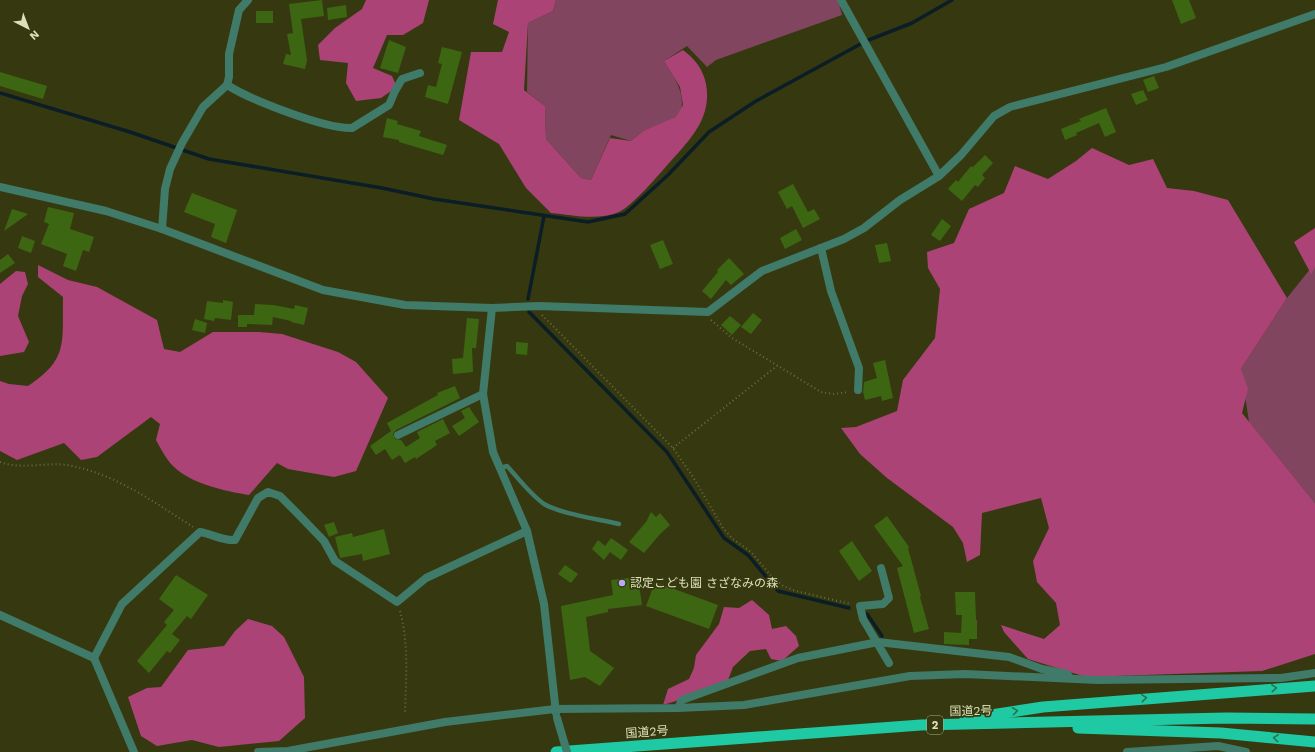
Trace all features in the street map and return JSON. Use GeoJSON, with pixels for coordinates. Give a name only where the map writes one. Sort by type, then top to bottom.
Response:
{"type":"FeatureCollection","features":[{"type":"Feature","properties":{"kind":"highway"},"geometry":{"type":"LineString","coordinates":[[921,725],[1043,707],[1315,686]]}},
{"type":"Feature","properties":{"kind":"highway","name":"国道2号"},"geometry":{"type":"LineString","coordinates":[[556,752],[921,725],[1226,718],[1315,719]]}},
{"type":"Feature","properties":{"kind":"highway"},"geometry":{"type":"LineString","coordinates":[[988,724],[1151,732],[1221,733],[1315,742]]}},
{"type":"Feature","properties":{"kind":"street"},"geometry":{"type":"LineString","coordinates":[[162,229],[165,189],[170,169],[182,142],[203,107],[227,85],[229,77],[229,54],[239,10],[248,0]]}},
{"type":"Feature","properties":{"kind":"street"},"geometry":{"type":"LineString","coordinates":[[841,0],[938,176]]}},
{"type":"Feature","properties":{"kind":"street"},"geometry":{"type":"LineString","coordinates":[[0,188],[106,211],[162,229],[323,290],[405,305],[492,308],[539,306],[708,312],[762,271],[821,248],[864,228],[900,200],[938,176],[961,155],[994,116],[1010,107],[1166,67],[1315,14]]}},
{"type":"Feature","properties":{"kind":"street"},"geometry":{"type":"LineString","coordinates":[[227,85],[242,94],[315,120],[345,128],[352,128],[389,104],[394,91],[402,79],[420,72]]}},
{"type":"Feature","properties":{"kind":"street"},"geometry":{"type":"LineString","coordinates":[[821,248],[830,291],[859,368],[858,390]]}},
{"type":"Feature","properties":{"kind":"street"},"geometry":{"type":"LineString","coordinates":[[492,308],[483,394],[494,452],[527,530],[544,604],[555,709],[567,752]]}},
{"type":"Feature","properties":{"kind":"street"},"geometry":{"type":"LineString","coordinates":[[398,435],[483,394]]}},
{"type":"Feature","properties":{"kind":"street"},"geometry":{"type":"LineString","coordinates":[[94,658],[122,604],[200,532],[208,533],[227,541],[235,540],[258,498],[268,492],[280,496],[324,541],[335,561],[397,602],[426,578],[527,530]]}},
{"type":"Feature","properties":{"kind":"street"},"geometry":{"type":"LineString","coordinates":[[881,568],[889,598],[883,604],[860,606],[863,618],[889,663]]}},
{"type":"Feature","properties":{"kind":"street"},"geometry":{"type":"LineString","coordinates":[[0,615],[94,658],[134,752]]}},
{"type":"Feature","properties":{"kind":"street"},"geometry":{"type":"LineString","coordinates":[[678,708],[682,700],[798,658],[878,642],[1009,657],[1042,669],[1067,674],[1071,678]]}},
{"type":"Feature","properties":{"kind":"street"},"geometry":{"type":"LineString","coordinates":[[258,752],[288,751],[445,722],[555,709],[678,708],[744,705],[910,676],[965,674],[1071,678],[1281,678],[1315,673]]}},
{"type":"Feature","properties":{"kind":"street"},"geometry":{"type":"LineString","coordinates":[[1127,752],[1218,746],[1246,752]]}},
{"type":"Feature","properties":{"kind":"lane"},"geometry":{"type":"LineString","coordinates":[[501,468],[507,466],[530,491],[545,504],[558,510],[619,524]]}},
{"type":"Feature","properties":{"kind":"path"},"geometry":{"type":"LineString","coordinates":[[539,306],[540,313],[673,448],[725,531],[751,552],[773,578],[783,586],[796,591],[860,606]]}},
{"type":"Feature","properties":{"kind":"path"},"geometry":{"type":"LineString","coordinates":[[708,312],[710,318],[732,338],[821,392],[834,394],[858,390]]}},
{"type":"Feature","properties":{"kind":"path"},"geometry":{"type":"LineString","coordinates":[[673,448],[777,366]]}},
{"type":"Feature","properties":{"kind":"path"},"geometry":{"type":"LineString","coordinates":[[0,462],[8,465],[55,464],[92,471],[134,490],[200,532]]}},
{"type":"Feature","properties":{"kind":"path"},"geometry":{"type":"LineString","coordinates":[[397,602],[405,631],[407,656],[405,713]]}},
{"type":"Feature","properties":{"kind":"shaded area"},"geometry":{"type":"Polygon","coordinates":[[[366,0],[429,0],[423,23],[403,35],[387,35],[373,68],[392,76],[397,87],[381,98],[356,101],[346,83],[348,63],[320,60],[318,45],[335,28],[362,9],[366,0]]]}},
{"type":"Feature","properties":{"kind":"shaded area"},"geometry":{"type":"Polygon","coordinates":[[[498,0],[556,0],[553,11],[528,23],[524,90],[545,106],[546,139],[581,178],[591,180],[610,138],[631,141],[643,131],[676,117],[683,105],[680,87],[664,61],[683,50],[701,69],[705,79],[707,97],[701,121],[680,151],[630,204],[619,212],[611,215],[594,217],[551,213],[526,188],[499,144],[459,120],[471,52],[502,52],[509,32],[493,24],[498,0]]]}},
{"type":"Feature","properties":{"kind":"shaded area"},"geometry":{"type":"Polygon","coordinates":[[[556,0],[838,0],[842,15],[716,60],[707,67],[687,46],[664,61],[679,88],[681,95],[682,109],[680,118],[643,131],[631,141],[611,135],[591,180],[581,178],[546,139],[545,106],[527,92],[528,23],[553,11],[556,0]]]}},
{"type":"Feature","properties":{"kind":"shaded area"},"geometry":{"type":"Polygon","coordinates":[[[1092,148],[1129,165],[1153,159],[1167,188],[1194,191],[1228,200],[1287,298],[1241,369],[1248,389],[1242,413],[1315,503],[1315,654],[1262,671],[1086,677],[1028,659],[1004,632],[1001,625],[1044,639],[1060,625],[1056,603],[1037,582],[1033,561],[1049,528],[1041,498],[982,513],[980,555],[967,562],[963,543],[953,527],[887,478],[860,454],[841,428],[856,427],[897,411],[903,380],[935,338],[940,289],[928,268],[927,252],[954,243],[969,209],[1004,193],[1015,166],[1048,179],[1076,161],[1092,148]]]}},
{"type":"Feature","properties":{"kind":"shaded area"},"geometry":{"type":"Polygon","coordinates":[[[1315,228],[1315,267],[1311,274],[1294,242],[1315,228]]]}},
{"type":"Feature","properties":{"kind":"shaded area"},"geometry":{"type":"Polygon","coordinates":[[[1315,263],[1315,503],[1249,422],[1241,369],[1287,298],[1315,263]]]}},
{"type":"Feature","properties":{"kind":"shaded area"},"geometry":{"type":"Polygon","coordinates":[[[38,265],[68,280],[97,287],[157,320],[164,349],[180,352],[213,332],[259,332],[282,334],[338,352],[356,362],[388,398],[356,471],[334,477],[288,469],[277,463],[249,495],[219,489],[189,478],[173,466],[156,440],[160,424],[151,417],[97,457],[81,460],[64,443],[17,460],[0,451],[0,381],[9,384],[28,386],[51,367],[57,358],[60,348],[63,326],[63,297],[38,277],[38,265]]]}},
{"type":"Feature","properties":{"kind":"shaded area"},"geometry":{"type":"Polygon","coordinates":[[[16,271],[25,272],[28,284],[22,296],[18,316],[29,342],[24,352],[0,356],[0,284],[16,271]]]}},
{"type":"Feature","properties":{"kind":"shaded area"},"geometry":{"type":"Polygon","coordinates":[[[752,600],[769,615],[772,629],[786,626],[796,636],[799,646],[782,661],[771,659],[766,649],[750,651],[733,667],[728,680],[689,697],[663,705],[668,689],[689,679],[694,668],[696,655],[719,624],[724,607],[739,608],[752,600]]]}},
{"type":"Feature","properties":{"kind":"shaded area"},"geometry":{"type":"Polygon","coordinates":[[[248,619],[272,626],[284,637],[304,677],[305,718],[279,741],[219,747],[192,740],[157,746],[141,736],[128,697],[147,688],[161,687],[188,650],[224,646],[235,631],[248,619]]]}},
{"type":"Feature","properties":{"kind":"building"},"geometry":{"type":"Polygon","coordinates":[[[322,0],[324,16],[301,19],[307,60],[305,69],[283,64],[286,54],[291,55],[287,34],[293,33],[289,4],[322,0]]]}},
{"type":"Feature","properties":{"kind":"building"},"geometry":{"type":"Polygon","coordinates":[[[1172,0],[1189,0],[1196,18],[1181,24],[1172,0]]]}},
{"type":"Feature","properties":{"kind":"building"},"geometry":{"type":"Polygon","coordinates":[[[346,5],[347,17],[328,20],[327,8],[346,5]]]}},
{"type":"Feature","properties":{"kind":"building"},"geometry":{"type":"Polygon","coordinates":[[[256,11],[273,11],[273,23],[256,23],[256,11]]]}},
{"type":"Feature","properties":{"kind":"building"},"geometry":{"type":"Polygon","coordinates":[[[389,40],[406,47],[398,73],[380,68],[389,40]]]}},
{"type":"Feature","properties":{"kind":"building"},"geometry":{"type":"Polygon","coordinates":[[[442,47],[462,52],[448,104],[425,97],[428,85],[436,87],[442,64],[438,63],[442,47]]]}},
{"type":"Feature","properties":{"kind":"building"},"geometry":{"type":"Polygon","coordinates":[[[0,72],[47,86],[43,99],[0,86],[0,72]]]}},
{"type":"Feature","properties":{"kind":"building"},"geometry":{"type":"Polygon","coordinates":[[[1154,76],[1159,88],[1148,92],[1143,80],[1154,76]]]}},
{"type":"Feature","properties":{"kind":"building"},"geometry":{"type":"Polygon","coordinates":[[[1143,90],[1148,100],[1136,105],[1131,94],[1143,90]]]}},
{"type":"Feature","properties":{"kind":"building"},"geometry":{"type":"Polygon","coordinates":[[[1106,108],[1116,132],[1105,137],[1099,123],[1076,133],[1077,135],[1065,140],[1061,129],[1081,121],[1079,119],[1106,108]]]}},
{"type":"Feature","properties":{"kind":"building"},"geometry":{"type":"Polygon","coordinates":[[[387,118],[398,121],[397,124],[421,131],[419,136],[447,145],[443,155],[399,142],[399,140],[383,137],[387,118]]]}},
{"type":"Feature","properties":{"kind":"building"},"geometry":{"type":"Polygon","coordinates":[[[985,155],[993,163],[982,175],[985,178],[978,187],[975,185],[962,201],[948,189],[956,180],[958,182],[971,166],[973,167],[985,155]]]}},
{"type":"Feature","properties":{"kind":"building"},"geometry":{"type":"Polygon","coordinates":[[[793,184],[808,212],[814,209],[820,219],[803,228],[792,206],[787,209],[778,192],[793,184]]]}},
{"type":"Feature","properties":{"kind":"building"},"geometry":{"type":"Polygon","coordinates":[[[192,193],[237,210],[226,243],[211,237],[215,224],[184,212],[192,193]]]}},
{"type":"Feature","properties":{"kind":"building"},"geometry":{"type":"Polygon","coordinates":[[[48,207],[74,213],[70,229],[94,237],[89,252],[83,250],[76,271],[63,266],[67,254],[41,244],[49,224],[44,222],[48,207]]]}},
{"type":"Feature","properties":{"kind":"building"},"geometry":{"type":"Polygon","coordinates":[[[12,209],[28,214],[4,231],[12,209]]]}},
{"type":"Feature","properties":{"kind":"building"},"geometry":{"type":"Polygon","coordinates":[[[942,219],[951,226],[940,241],[931,235],[942,219]]]}},
{"type":"Feature","properties":{"kind":"building"},"geometry":{"type":"Polygon","coordinates":[[[796,229],[802,240],[785,249],[780,238],[796,229]]]}},
{"type":"Feature","properties":{"kind":"building"},"geometry":{"type":"Polygon","coordinates":[[[22,236],[35,241],[31,253],[18,248],[22,236]]]}},
{"type":"Feature","properties":{"kind":"building"},"geometry":{"type":"Polygon","coordinates":[[[663,240],[673,264],[660,269],[650,245],[663,240]]]}},
{"type":"Feature","properties":{"kind":"building"},"geometry":{"type":"Polygon","coordinates":[[[887,243],[891,261],[879,263],[875,245],[887,243]]]}},
{"type":"Feature","properties":{"kind":"building"},"geometry":{"type":"Polygon","coordinates":[[[8,254],[15,263],[0,273],[0,260],[8,254]]]}},
{"type":"Feature","properties":{"kind":"building"},"geometry":{"type":"Polygon","coordinates":[[[729,258],[744,274],[731,285],[726,280],[711,299],[702,291],[718,272],[717,270],[729,258]]]}},
{"type":"Feature","properties":{"kind":"building"},"geometry":{"type":"Polygon","coordinates":[[[223,300],[233,302],[231,320],[215,318],[214,321],[204,319],[207,301],[223,303],[223,300]]]}},
{"type":"Feature","properties":{"kind":"building"},"geometry":{"type":"Polygon","coordinates":[[[255,304],[273,305],[294,309],[295,305],[308,308],[304,325],[273,317],[272,325],[247,324],[247,327],[238,327],[238,315],[254,315],[255,304]]]}},
{"type":"Feature","properties":{"kind":"building"},"geometry":{"type":"Polygon","coordinates":[[[753,313],[762,320],[751,334],[741,327],[753,313]]]}},
{"type":"Feature","properties":{"kind":"building"},"geometry":{"type":"Polygon","coordinates":[[[730,316],[741,325],[732,335],[721,325],[730,316]]]}},
{"type":"Feature","properties":{"kind":"building"},"geometry":{"type":"Polygon","coordinates":[[[467,318],[479,319],[476,348],[472,348],[473,372],[453,374],[452,359],[463,358],[467,318]]]}},
{"type":"Feature","properties":{"kind":"building"},"geometry":{"type":"Polygon","coordinates":[[[195,319],[207,323],[205,333],[192,330],[195,319]]]}},
{"type":"Feature","properties":{"kind":"building"},"geometry":{"type":"Polygon","coordinates":[[[516,342],[528,343],[527,355],[516,354],[516,342]]]}},
{"type":"Feature","properties":{"kind":"building"},"geometry":{"type":"Polygon","coordinates":[[[885,360],[893,398],[882,401],[881,396],[865,400],[863,392],[864,382],[877,378],[873,363],[885,360]]]}},
{"type":"Feature","properties":{"kind":"building"},"geometry":{"type":"Polygon","coordinates":[[[455,386],[460,398],[396,430],[393,434],[395,439],[401,440],[406,447],[420,438],[417,432],[443,419],[450,433],[435,441],[437,445],[416,459],[415,457],[405,463],[400,455],[392,460],[385,449],[376,455],[370,446],[391,431],[387,423],[438,395],[437,393],[455,386]]]}},
{"type":"Feature","properties":{"kind":"building"},"geometry":{"type":"Polygon","coordinates":[[[469,407],[479,422],[459,436],[452,426],[465,418],[461,411],[469,407]]]}},
{"type":"Feature","properties":{"kind":"building"},"geometry":{"type":"Polygon","coordinates":[[[651,512],[656,517],[660,513],[670,525],[660,534],[644,553],[629,542],[646,522],[651,512]]]}},
{"type":"Feature","properties":{"kind":"building"},"geometry":{"type":"Polygon","coordinates":[[[887,516],[909,547],[908,548],[929,629],[914,633],[897,568],[903,566],[874,526],[887,516]]]}},
{"type":"Feature","properties":{"kind":"building"},"geometry":{"type":"Polygon","coordinates":[[[334,522],[338,533],[329,537],[324,525],[334,522]]]}},
{"type":"Feature","properties":{"kind":"building"},"geometry":{"type":"Polygon","coordinates":[[[384,529],[390,554],[363,561],[362,554],[340,558],[335,537],[352,533],[353,537],[384,529]]]}},
{"type":"Feature","properties":{"kind":"building"},"geometry":{"type":"Polygon","coordinates":[[[611,538],[628,550],[621,560],[610,552],[604,560],[592,549],[598,540],[605,546],[611,538]]]}},
{"type":"Feature","properties":{"kind":"building"},"geometry":{"type":"Polygon","coordinates":[[[852,541],[872,571],[859,581],[839,551],[852,541]]]}},
{"type":"Feature","properties":{"kind":"building"},"geometry":{"type":"Polygon","coordinates":[[[565,565],[578,574],[571,583],[558,574],[565,565]]]}},
{"type":"Feature","properties":{"kind":"building"},"geometry":{"type":"Polygon","coordinates":[[[176,575],[208,595],[191,619],[187,616],[172,634],[180,640],[170,653],[167,651],[149,673],[137,661],[167,625],[164,622],[174,610],[159,599],[176,575]]]}},
{"type":"Feature","properties":{"kind":"building"},"geometry":{"type":"Polygon","coordinates":[[[638,577],[642,605],[608,609],[608,612],[586,617],[590,651],[614,668],[600,686],[585,677],[570,680],[561,606],[613,595],[611,580],[638,577]]]}},
{"type":"Feature","properties":{"kind":"building"},"geometry":{"type":"Polygon","coordinates":[[[655,582],[718,605],[709,629],[646,606],[655,582]]]}},
{"type":"Feature","properties":{"kind":"building"},"geometry":{"type":"Polygon","coordinates":[[[955,592],[975,592],[977,639],[969,639],[969,645],[944,644],[944,632],[961,633],[962,615],[956,615],[955,592]]]}},
{"type":"Feature","properties":{"kind":"waterway"},"geometry":{"type":"LineString","coordinates":[[0,93],[130,132],[209,159],[382,188],[434,199],[588,222],[625,214],[668,175],[709,132],[756,101],[866,41],[912,23],[952,0]]}},
{"type":"Feature","properties":{"kind":"waterway"},"geometry":{"type":"LineString","coordinates":[[528,299],[544,216]]}},
{"type":"Feature","properties":{"kind":"waterway"},"geometry":{"type":"LineString","coordinates":[[529,312],[667,452],[724,538],[748,555],[778,591],[849,608]]}},
{"type":"Feature","properties":{"kind":"waterway"},"geometry":{"type":"LineString","coordinates":[[867,614],[882,636]]}},
{"type":"Feature","properties":{"kind":"place","name":"認定こども園 さざなみの森"},"geometry":{"type":"Point","coordinates":[622,583]}}]}
